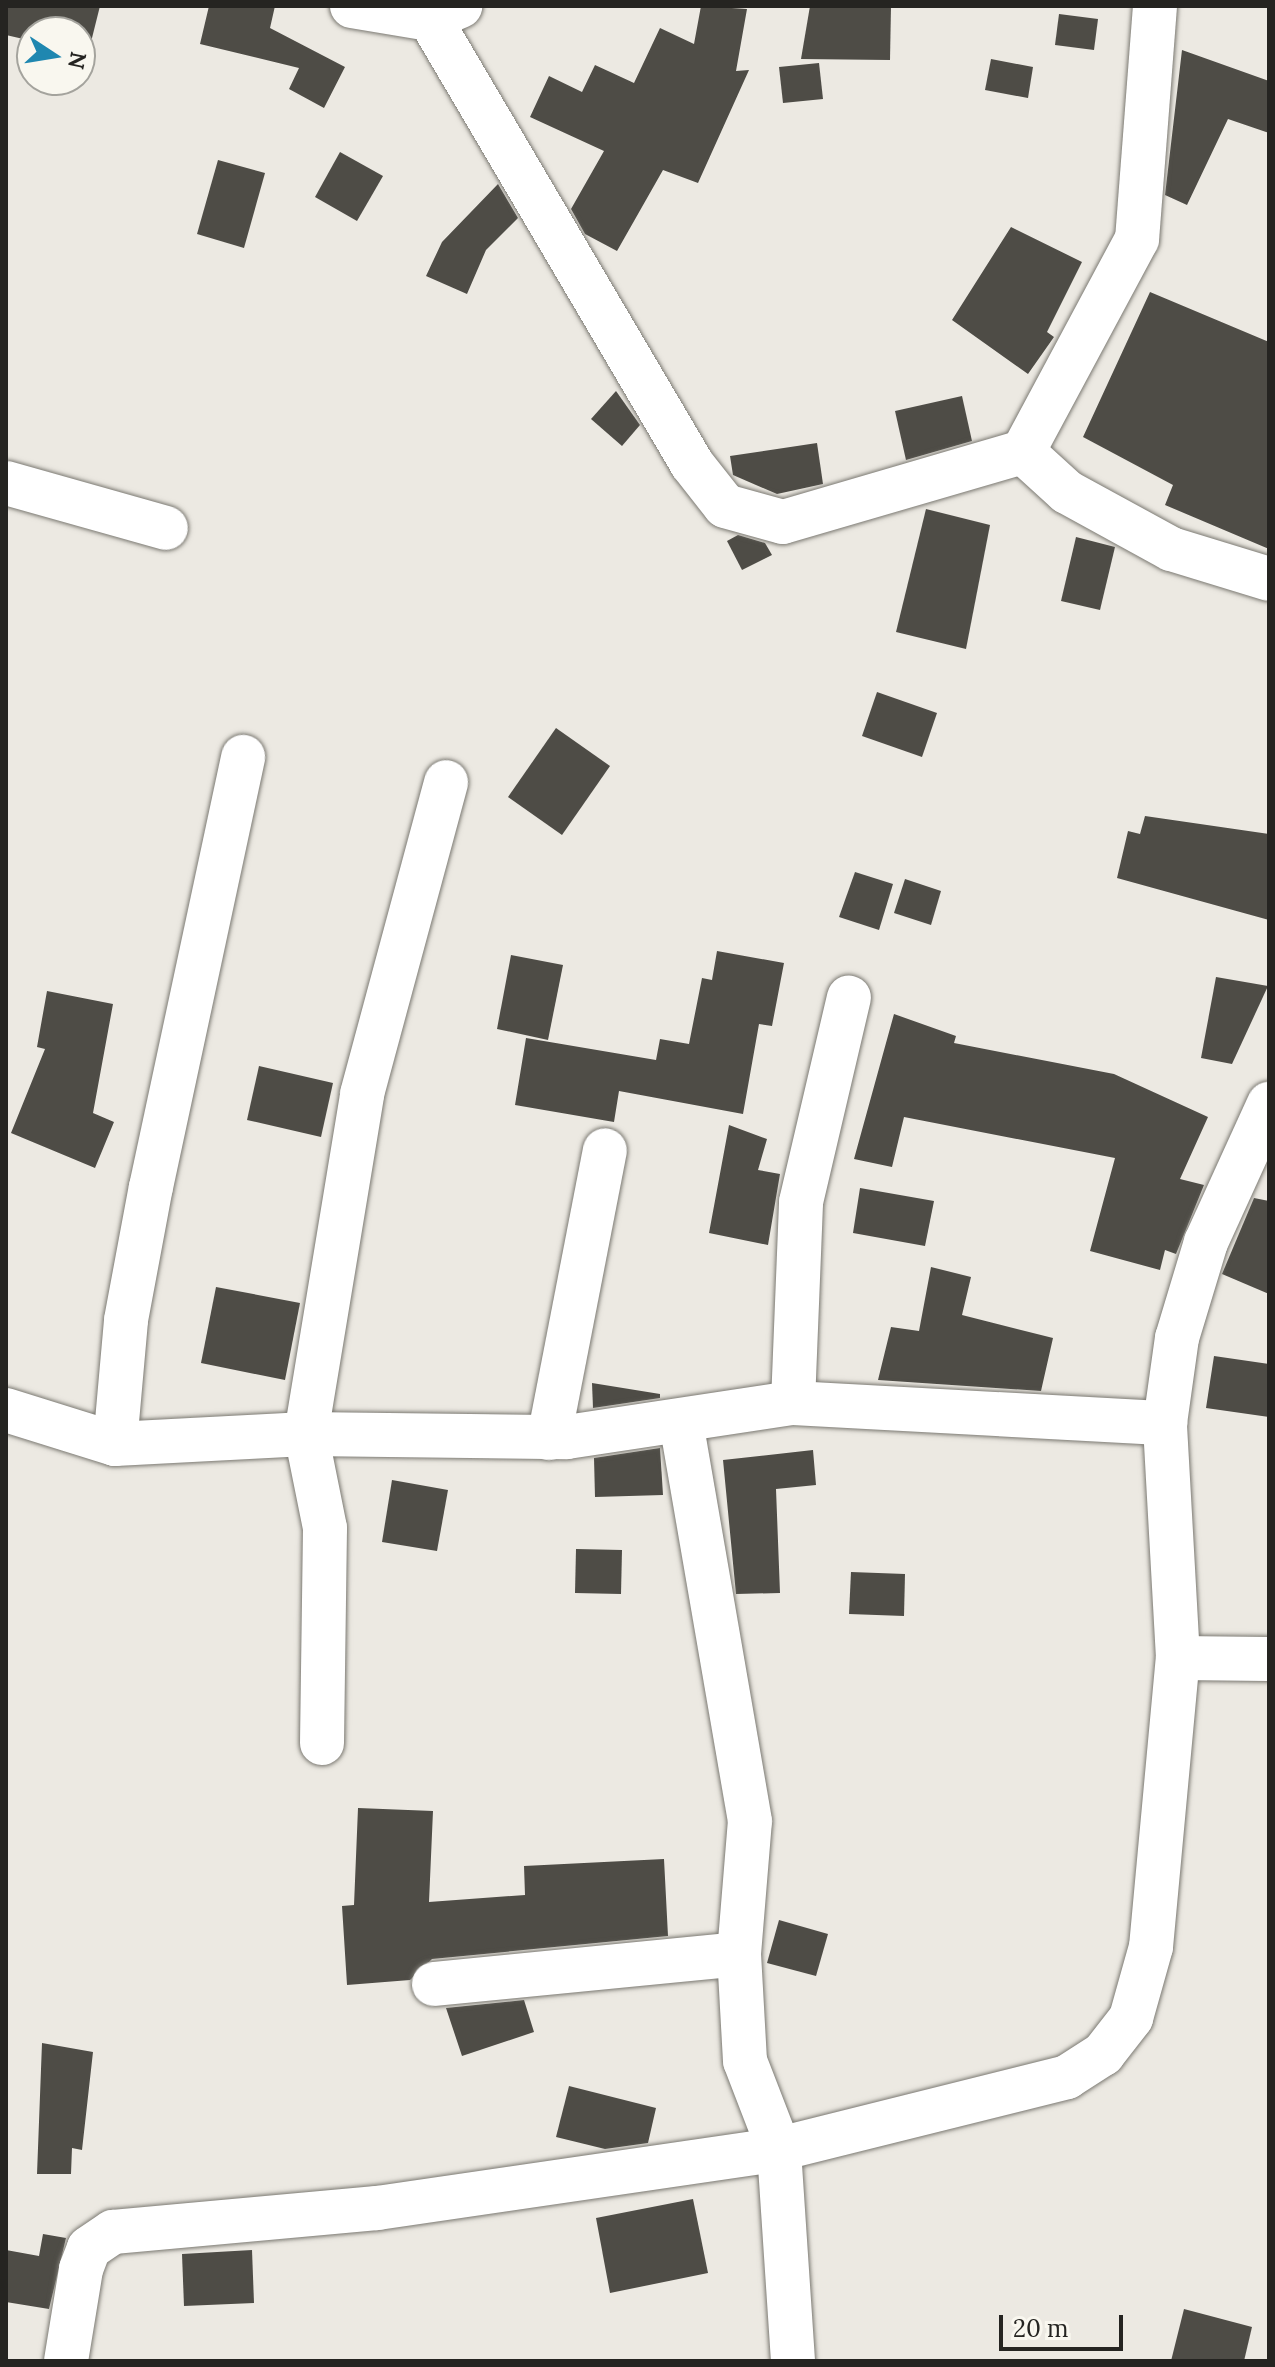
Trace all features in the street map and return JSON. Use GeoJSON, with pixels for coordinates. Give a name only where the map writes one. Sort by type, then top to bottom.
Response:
{"type":"FeatureCollection","features":[{"type":"Feature","properties":{"kind":"street"},"geometry":{"type":"LineString","coordinates":[[352,6],[445,12],[692,464],[725,506],[783,522],[1023,452],[1137,239],[1155,6]]}},
{"type":"Feature","properties":{"kind":"street"},"geometry":{"type":"LineString","coordinates":[[1023,452],[1067,492],[1171,549],[1269,579]]}},
{"type":"Feature","properties":{"kind":"street"},"geometry":{"type":"LineString","coordinates":[[6,483],[166,528]]}},
{"type":"Feature","properties":{"kind":"street"},"geometry":{"type":"LineString","coordinates":[[115,1444],[143,1232],[243,757]]}},
{"type":"Feature","properties":{"kind":"street"},"geometry":{"type":"LineString","coordinates":[[322,1743],[325,1528],[306,1434],[362,1094],[446,782]]}},
{"type":"Feature","properties":{"kind":"street"},"geometry":{"type":"LineString","coordinates":[[793,1403],[801,1202],[849,998]]}},
{"type":"Feature","properties":{"kind":"street"},"geometry":{"type":"LineString","coordinates":[[66,2361],[81,2269],[89,2248],[113,2232],[377,2208],[779,2149],[1067,2077],[1103,2054],[1131,2018],[1151,1947],[1178,1658],[1165,1423],[1177,1338],[1206,1242],[1269,1104]]}},
{"type":"Feature","properties":{"kind":"street"},"geometry":{"type":"LineString","coordinates":[[549,1438],[605,1150]]}},
{"type":"Feature","properties":{"kind":"street"},"geometry":{"type":"LineString","coordinates":[[6,1410],[115,1444],[306,1434],[549,1438],[681,1423],[793,1403],[1165,1423]]}},
{"type":"Feature","properties":{"kind":"street"},"geometry":{"type":"LineString","coordinates":[[681,1423],[750,1821],[739,1954],[745,2061],[779,2149],[793,2361]]}},
{"type":"Feature","properties":{"kind":"street"},"geometry":{"type":"LineString","coordinates":[[1178,1658],[1269,1659]]}},
{"type":"Feature","properties":{"kind":"street"},"geometry":{"type":"LineString","coordinates":[[434,1984],[739,1954]]}},
{"type":"Feature","properties":{"kind":"building"},"geometry":{"type":"Polygon","coordinates":[[[6,6],[100,6],[96,22],[96,16],[16,16],[16,37],[6,35],[6,6]]]}},
{"type":"Feature","properties":{"kind":"building"},"geometry":{"type":"Polygon","coordinates":[[[209,6],[275,6],[270,28],[345,67],[324,108],[289,89],[299,68],[200,44],[209,6]]]}},
{"type":"Feature","properties":{"kind":"building"},"geometry":{"type":"Polygon","coordinates":[[[701,6],[747,9],[736,71],[749,70],[698,183],[663,170],[617,251],[585,234],[571,209],[604,151],[530,117],[549,76],[582,92],[595,65],[634,83],[660,28],[694,44],[701,6]]]}},
{"type":"Feature","properties":{"kind":"building"},"geometry":{"type":"Polygon","coordinates":[[[810,6],[891,6],[890,60],[801,59],[810,6]]]}},
{"type":"Feature","properties":{"kind":"building"},"geometry":{"type":"Polygon","coordinates":[[[1059,14],[1098,19],[1094,50],[1055,45],[1059,14]]]}},
{"type":"Feature","properties":{"kind":"building"},"geometry":{"type":"Polygon","coordinates":[[[1182,50],[1269,81],[1269,133],[1228,119],[1187,205],[1165,195],[1182,50]]]}},
{"type":"Feature","properties":{"kind":"building"},"geometry":{"type":"Polygon","coordinates":[[[991,59],[1033,67],[1028,98],[985,90],[991,59]]]}},
{"type":"Feature","properties":{"kind":"building"},"geometry":{"type":"Polygon","coordinates":[[[819,63],[823,99],[783,103],[779,67],[819,63]]]}},
{"type":"Feature","properties":{"kind":"building"},"geometry":{"type":"Polygon","coordinates":[[[340,152],[383,176],[357,221],[315,197],[340,152]]]}},
{"type":"Feature","properties":{"kind":"building"},"geometry":{"type":"Polygon","coordinates":[[[218,160],[265,173],[244,248],[197,234],[218,160]]]}},
{"type":"Feature","properties":{"kind":"building"},"geometry":{"type":"Polygon","coordinates":[[[498,184],[518,218],[486,250],[467,294],[426,276],[442,242],[498,184]]]}},
{"type":"Feature","properties":{"kind":"building"},"geometry":{"type":"Polygon","coordinates":[[[1011,227],[1082,262],[1047,332],[1054,337],[1028,374],[952,320],[1011,227]]]}},
{"type":"Feature","properties":{"kind":"building"},"geometry":{"type":"Polygon","coordinates":[[[1150,292],[1269,342],[1269,549],[1165,505],[1173,485],[1083,437],[1150,292]]]}},
{"type":"Feature","properties":{"kind":"building"},"geometry":{"type":"Polygon","coordinates":[[[616,391],[640,425],[622,446],[591,419],[616,391]]]}},
{"type":"Feature","properties":{"kind":"building"},"geometry":{"type":"Polygon","coordinates":[[[962,396],[972,441],[906,460],[895,411],[962,396]]]}},
{"type":"Feature","properties":{"kind":"building"},"geometry":{"type":"Polygon","coordinates":[[[817,443],[823,484],[777,494],[733,475],[730,456],[817,443]]]}},
{"type":"Feature","properties":{"kind":"building"},"geometry":{"type":"Polygon","coordinates":[[[926,509],[990,525],[966,649],[896,632],[926,509]]]}},
{"type":"Feature","properties":{"kind":"building"},"geometry":{"type":"Polygon","coordinates":[[[738,535],[765,543],[772,555],[742,570],[727,541],[738,535]]]}},
{"type":"Feature","properties":{"kind":"building"},"geometry":{"type":"Polygon","coordinates":[[[1076,537],[1115,547],[1100,610],[1061,601],[1076,537]]]}},
{"type":"Feature","properties":{"kind":"building"},"geometry":{"type":"Polygon","coordinates":[[[877,692],[937,713],[922,757],[862,736],[877,692]]]}},
{"type":"Feature","properties":{"kind":"building"},"geometry":{"type":"Polygon","coordinates":[[[556,728],[610,766],[562,835],[508,797],[556,728]]]}},
{"type":"Feature","properties":{"kind":"building"},"geometry":{"type":"Polygon","coordinates":[[[1145,816],[1269,834],[1269,920],[1117,878],[1128,831],[1140,834],[1145,816]]]}},
{"type":"Feature","properties":{"kind":"building"},"geometry":{"type":"Polygon","coordinates":[[[855,872],[893,884],[879,930],[839,917],[855,872]]]}},
{"type":"Feature","properties":{"kind":"building"},"geometry":{"type":"Polygon","coordinates":[[[905,879],[941,891],[931,925],[894,913],[905,879]]]}},
{"type":"Feature","properties":{"kind":"building"},"geometry":{"type":"Polygon","coordinates":[[[717,951],[784,963],[772,1026],[759,1024],[743,1114],[619,1091],[614,1122],[515,1105],[526,1038],[656,1060],[660,1039],[689,1044],[702,978],[712,980],[717,951]]]}},
{"type":"Feature","properties":{"kind":"building"},"geometry":{"type":"Polygon","coordinates":[[[511,955],[563,965],[548,1040],[497,1029],[511,955]]]}},
{"type":"Feature","properties":{"kind":"building"},"geometry":{"type":"Polygon","coordinates":[[[1216,977],[1268,986],[1232,1064],[1201,1058],[1216,977]]]}},
{"type":"Feature","properties":{"kind":"building"},"geometry":{"type":"Polygon","coordinates":[[[47,991],[113,1004],[93,1113],[114,1122],[95,1168],[11,1133],[45,1049],[37,1047],[47,991]]]}},
{"type":"Feature","properties":{"kind":"building"},"geometry":{"type":"Polygon","coordinates":[[[894,1014],[956,1036],[954,1043],[1114,1074],[1208,1117],[1180,1179],[1204,1185],[1176,1254],[1165,1250],[1160,1270],[1090,1251],[1115,1158],[904,1117],[892,1167],[854,1159],[894,1014]]]}},
{"type":"Feature","properties":{"kind":"building"},"geometry":{"type":"Polygon","coordinates":[[[259,1066],[333,1083],[321,1137],[247,1120],[259,1066]]]}},
{"type":"Feature","properties":{"kind":"building"},"geometry":{"type":"Polygon","coordinates":[[[729,1125],[767,1139],[758,1170],[780,1174],[768,1245],[709,1233],[729,1125]]]}},
{"type":"Feature","properties":{"kind":"building"},"geometry":{"type":"Polygon","coordinates":[[[860,1188],[934,1201],[925,1246],[853,1233],[860,1188]]]}},
{"type":"Feature","properties":{"kind":"building"},"geometry":{"type":"Polygon","coordinates":[[[1254,1198],[1269,1201],[1269,1294],[1222,1274],[1254,1198]]]}},
{"type":"Feature","properties":{"kind":"building"},"geometry":{"type":"Polygon","coordinates":[[[931,1267],[971,1277],[962,1315],[1053,1338],[1041,1391],[878,1380],[891,1327],[919,1331],[931,1267]]]}},
{"type":"Feature","properties":{"kind":"building"},"geometry":{"type":"Polygon","coordinates":[[[216,1287],[300,1303],[285,1380],[201,1363],[216,1287]]]}},
{"type":"Feature","properties":{"kind":"building"},"geometry":{"type":"Polygon","coordinates":[[[1214,1356],[1269,1364],[1269,1417],[1206,1408],[1214,1356]]]}},
{"type":"Feature","properties":{"kind":"building"},"geometry":{"type":"Polygon","coordinates":[[[592,1383],[660,1394],[660,1398],[593,1408],[592,1383]]]}},
{"type":"Feature","properties":{"kind":"building"},"geometry":{"type":"Polygon","coordinates":[[[660,1448],[663,1495],[595,1497],[594,1458],[660,1448]]]}},
{"type":"Feature","properties":{"kind":"building"},"geometry":{"type":"Polygon","coordinates":[[[813,1450],[816,1485],[776,1489],[780,1593],[736,1594],[723,1460],[813,1450]]]}},
{"type":"Feature","properties":{"kind":"building"},"geometry":{"type":"Polygon","coordinates":[[[392,1480],[448,1490],[437,1551],[382,1542],[392,1480]]]}},
{"type":"Feature","properties":{"kind":"building"},"geometry":{"type":"Polygon","coordinates":[[[576,1549],[622,1550],[621,1594],[575,1593],[576,1549]]]}},
{"type":"Feature","properties":{"kind":"building"},"geometry":{"type":"Polygon","coordinates":[[[851,1572],[905,1574],[904,1616],[849,1614],[851,1572]]]}},
{"type":"Feature","properties":{"kind":"building"},"geometry":{"type":"Polygon","coordinates":[[[358,1808],[433,1811],[429,1902],[525,1895],[524,1866],[664,1859],[668,1936],[432,1959],[410,1980],[347,1985],[342,1906],[354,1905],[358,1808]]]}},
{"type":"Feature","properties":{"kind":"building"},"geometry":{"type":"Polygon","coordinates":[[[779,1920],[828,1934],[816,1976],[767,1963],[779,1920]]]}},
{"type":"Feature","properties":{"kind":"building"},"geometry":{"type":"Polygon","coordinates":[[[524,2000],[534,2032],[462,2056],[446,2008],[524,2000]]]}},
{"type":"Feature","properties":{"kind":"building"},"geometry":{"type":"Polygon","coordinates":[[[42,2043],[93,2052],[82,2150],[72,2148],[71,2174],[37,2174],[42,2043]]]}},
{"type":"Feature","properties":{"kind":"building"},"geometry":{"type":"Polygon","coordinates":[[[569,2086],[656,2108],[648,2143],[605,2149],[556,2137],[569,2086]]]}},
{"type":"Feature","properties":{"kind":"building"},"geometry":{"type":"Polygon","coordinates":[[[693,2199],[708,2273],[610,2293],[596,2218],[693,2199]]]}},
{"type":"Feature","properties":{"kind":"building"},"geometry":{"type":"Polygon","coordinates":[[[43,2234],[66,2238],[49,2309],[6,2302],[6,2250],[39,2256],[43,2234]]]}},
{"type":"Feature","properties":{"kind":"building"},"geometry":{"type":"Polygon","coordinates":[[[252,2250],[254,2303],[184,2306],[182,2254],[252,2250]]]}},
{"type":"Feature","properties":{"kind":"building"},"geometry":{"type":"Polygon","coordinates":[[[1184,2309],[1252,2327],[1244,2361],[1171,2361],[1184,2309]]]}}]}
